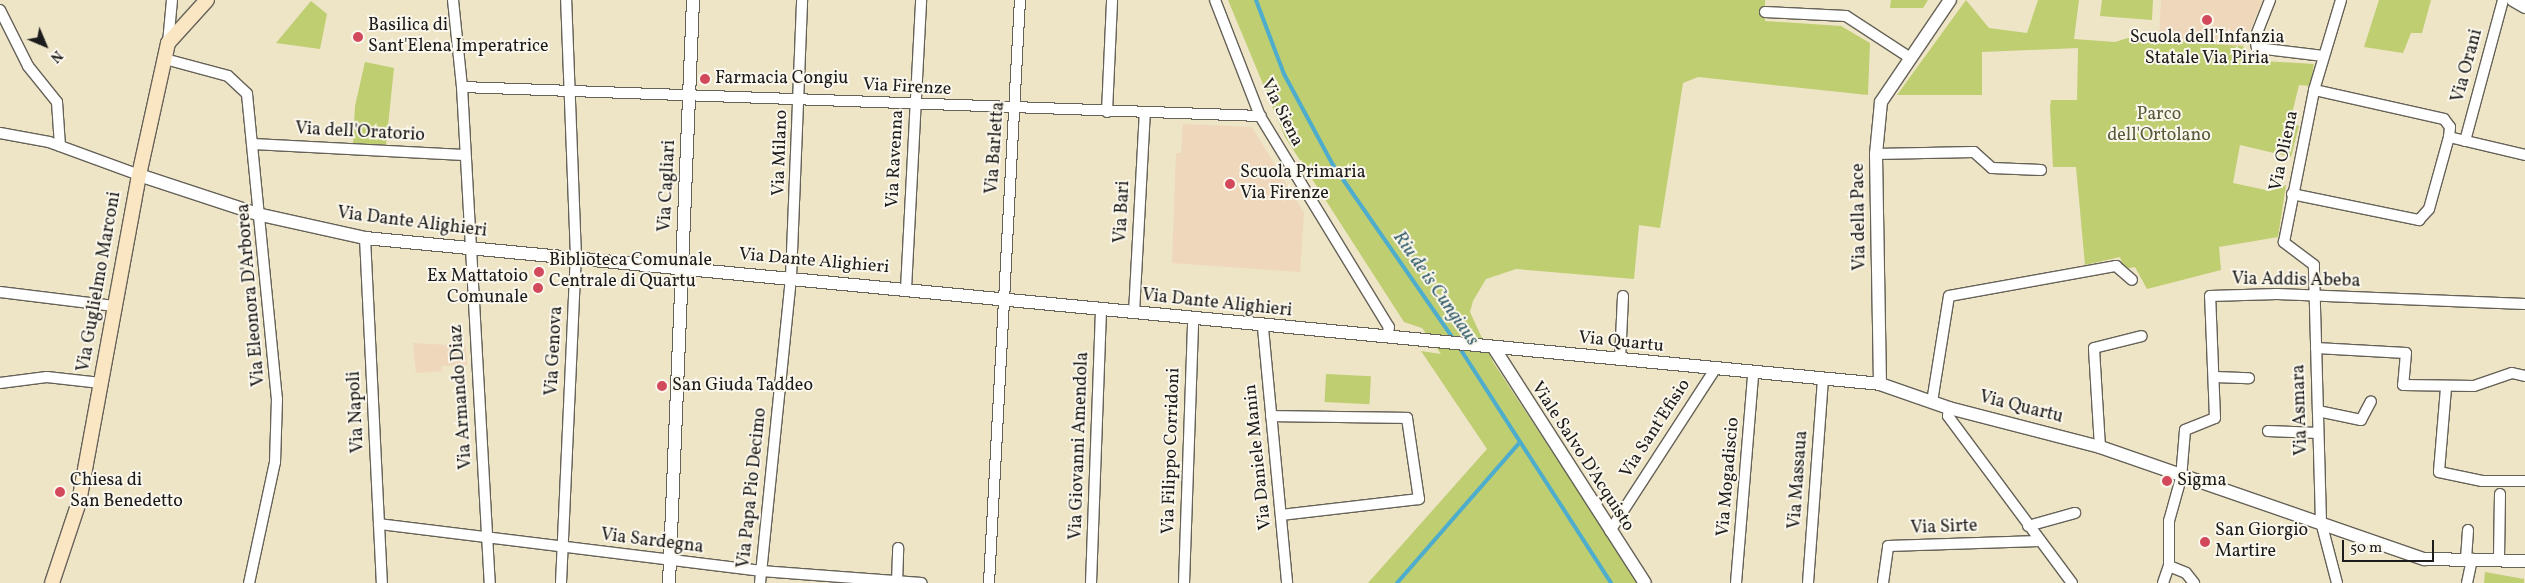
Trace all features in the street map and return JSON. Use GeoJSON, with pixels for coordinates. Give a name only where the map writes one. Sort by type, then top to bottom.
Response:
{"type":"FeatureCollection","features":[{"type":"Feature","properties":{"kind":"main road"},"geometry":{"type":"LineString","coordinates":[[168,43],[207,0]]}},
{"type":"Feature","properties":{"kind":"main road","name":"Via Guglielmo Marconi"},"geometry":{"type":"LineString","coordinates":[[52,583],[79,502],[139,175],[168,43]]}},
{"type":"Feature","properties":{"kind":"street"},"geometry":{"type":"LineString","coordinates":[[168,43],[172,0]]}},
{"type":"Feature","properties":{"kind":"street","name":"Via Armando Diaz"},"geometry":{"type":"LineString","coordinates":[[453,0],[462,87],[468,247],[490,583]]}},
{"type":"Feature","properties":{"kind":"street","name":"Via Genova"},"geometry":{"type":"LineString","coordinates":[[561,583],[576,257],[566,0]]}},
{"type":"Feature","properties":{"kind":"street","name":"Via Cagliari"},"geometry":{"type":"LineString","coordinates":[[669,583],[681,268],[691,94],[693,0]]}},
{"type":"Feature","properties":{"kind":"street","name":"Via Milano"},"geometry":{"type":"LineString","coordinates":[[792,277],[802,0]]}},
{"type":"Feature","properties":{"kind":"street","name":"Via Ravenna"},"geometry":{"type":"LineString","coordinates":[[906,289],[921,0]]}},
{"type":"Feature","properties":{"kind":"street","name":"Via Barletta"},"geometry":{"type":"LineString","coordinates":[[989,583],[1002,298],[1015,110],[1020,0]]}},
{"type":"Feature","properties":{"kind":"street"},"geometry":{"type":"LineString","coordinates":[[1108,112],[1112,0]]}},
{"type":"Feature","properties":{"kind":"street","name":"Via Siena"},"geometry":{"type":"LineString","coordinates":[[1215,0],[1260,116],[1389,327],[1386,337]]}},
{"type":"Feature","properties":{"kind":"street","name":"Via della Pace"},"geometry":{"type":"LineString","coordinates":[[1880,384],[1876,154],[1881,102],[1909,57],[1950,0]]}},
{"type":"Feature","properties":{"kind":"street"},"geometry":{"type":"LineString","coordinates":[[2270,0],[2255,45],[2264,52],[2324,56]]}},
{"type":"Feature","properties":{"kind":"street","name":"Via Oliena"},"geometry":{"type":"LineString","coordinates":[[2314,298],[2314,265],[2284,242],[2314,90],[2341,0]]}},
{"type":"Feature","properties":{"kind":"street","name":"Via Orani"},"geometry":{"type":"LineString","coordinates":[[2464,141],[2503,0]]}},
{"type":"Feature","properties":{"kind":"street"},"geometry":{"type":"LineString","coordinates":[[2513,0],[2525,7]]}},
{"type":"Feature","properties":{"kind":"street"},"geometry":{"type":"LineString","coordinates":[[0,10],[28,66],[57,102],[60,146]]}},
{"type":"Feature","properties":{"kind":"street"},"geometry":{"type":"LineString","coordinates":[[1765,12],[1846,16],[1909,57]]}},
{"type":"Feature","properties":{"kind":"street","name":"Via Eleonora D'Arborea"},"geometry":{"type":"LineString","coordinates":[[165,59],[206,66],[238,82],[247,94],[261,214],[276,426],[275,462],[249,583]]}},
{"type":"Feature","properties":{"kind":"street","name":"Via Firenze"},"geometry":{"type":"LineString","coordinates":[[462,87],[570,87],[1015,110],[1260,116]]}},
{"type":"Feature","properties":{"kind":"street"},"geometry":{"type":"LineString","coordinates":[[2292,194],[2413,221],[2427,214],[2449,137],[2449,124],[2314,90]]}},
{"type":"Feature","properties":{"kind":"street","name":"Via Bari"},"geometry":{"type":"LineString","coordinates":[[1134,313],[1145,112]]}},
{"type":"Feature","properties":{"kind":"street"},"geometry":{"type":"LineString","coordinates":[[0,134],[60,146],[139,175]]}},
{"type":"Feature","properties":{"kind":"street"},"geometry":{"type":"LineString","coordinates":[[2449,137],[2525,156]]}},
{"type":"Feature","properties":{"kind":"street","name":"Via dell'Oratorio"},"geometry":{"type":"LineString","coordinates":[[253,144],[464,154]]}},
{"type":"Feature","properties":{"kind":"street"},"geometry":{"type":"LineString","coordinates":[[1876,154],[1974,152],[1992,168],[2041,170]]}},
{"type":"Feature","properties":{"kind":"street","name":"Via Dante Alighieri"},"geometry":{"type":"LineString","coordinates":[[139,175],[261,214],[365,238],[1002,298],[1263,328],[1423,340],[1488,347]]}},
{"type":"Feature","properties":{"kind":"street","name":"Via Napoli"},"geometry":{"type":"LineString","coordinates":[[365,238],[382,583]]}},
{"type":"Feature","properties":{"kind":"street"},"geometry":{"type":"LineString","coordinates":[[1932,402],[1949,296],[2116,266],[2132,280]]}},
{"type":"Feature","properties":{"kind":"street","name":"Via Papa Pio Decimo"},"geometry":{"type":"LineString","coordinates":[[760,583],[792,277]]}},
{"type":"Feature","properties":{"kind":"street"},"geometry":{"type":"LineString","coordinates":[[0,292],[114,306]]}},
{"type":"Feature","properties":{"kind":"street"},"geometry":{"type":"LineString","coordinates":[[1620,360],[1623,296]]}},
{"type":"Feature","properties":{"kind":"street","name":"Via Addis Abeba"},"geometry":{"type":"LineString","coordinates":[[2181,478],[2185,430],[2215,418],[2210,296],[2525,304]]}},
{"type":"Feature","properties":{"kind":"street","name":"Via Asmara"},"geometry":{"type":"LineString","coordinates":[[2314,298],[2321,522],[2337,583]]}},
{"type":"Feature","properties":{"kind":"street","name":"Via Giovanni Amendola"},"geometry":{"type":"LineString","coordinates":[[1090,583],[1101,310]]}},
{"type":"Feature","properties":{"kind":"street","name":"Via Filippo Corridoni"},"geometry":{"type":"LineString","coordinates":[[1184,583],[1193,321]]}},
{"type":"Feature","properties":{"kind":"street","name":"Via Daniele Manin"},"geometry":{"type":"LineString","coordinates":[[1263,328],[1287,583]]}},
{"type":"Feature","properties":{"kind":"street"},"geometry":{"type":"LineString","coordinates":[[2100,447],[2094,348],[2142,336]]}},
{"type":"Feature","properties":{"kind":"street","name":"Via Quartu"},"geometry":{"type":"LineString","coordinates":[[1488,347],[1714,371],[1880,384],[1949,408],[2100,447],[2181,478],[2249,496],[2424,559],[2499,558],[2525,560]]}},
{"type":"Feature","properties":{"kind":"street","name":"Viale Salvo D'Acquisto"},"geometry":{"type":"LineString","coordinates":[[1488,347],[1644,583]]}},
{"type":"Feature","properties":{"kind":"street"},"geometry":{"type":"LineString","coordinates":[[2316,348],[2406,353],[2403,386],[2446,388],[2474,386],[2512,373],[2525,376]]}},
{"type":"Feature","properties":{"kind":"street","name":"Via Sant'Efisio"},"geometry":{"type":"LineString","coordinates":[[1610,531],[1714,371]]}},
{"type":"Feature","properties":{"kind":"street","name":"Via Mogadiscio"},"geometry":{"type":"LineString","coordinates":[[1736,583],[1754,374]]}},
{"type":"Feature","properties":{"kind":"street"},"geometry":{"type":"LineString","coordinates":[[0,383],[47,377],[101,383]]}},
{"type":"Feature","properties":{"kind":"street"},"geometry":{"type":"LineString","coordinates":[[2214,377],[2249,378]]}},
{"type":"Feature","properties":{"kind":"street","name":"Via Massaua"},"geometry":{"type":"LineString","coordinates":[[1808,583],[1823,380]]}},
{"type":"Feature","properties":{"kind":"street"},"geometry":{"type":"LineString","coordinates":[[2446,388],[2439,472],[2482,481],[2525,481]]}},
{"type":"Feature","properties":{"kind":"street"},"geometry":{"type":"LineString","coordinates":[[2318,411],[2361,420],[2371,401]]}},
{"type":"Feature","properties":{"kind":"street"},"geometry":{"type":"LineString","coordinates":[[1949,408],[1948,416],[2038,541],[2072,583]]}},
{"type":"Feature","properties":{"kind":"street"},"geometry":{"type":"LineString","coordinates":[[1271,416],[1407,418],[1419,499],[1281,515]]}},
{"type":"Feature","properties":{"kind":"street"},"geometry":{"type":"LineString","coordinates":[[2268,431],[2318,433]]}},
{"type":"Feature","properties":{"kind":"street"},"geometry":{"type":"LineString","coordinates":[[2163,583],[2169,566],[2169,521],[2181,478]]}},
{"type":"Feature","properties":{"kind":"street"},"geometry":{"type":"LineString","coordinates":[[2499,558],[2500,494]]}},
{"type":"Feature","properties":{"kind":"street"},"geometry":{"type":"LineString","coordinates":[[2028,526],[2075,513]]}},
{"type":"Feature","properties":{"kind":"street","name":"Via Sardegna"},"geometry":{"type":"LineString","coordinates":[[379,524],[761,571],[922,583]]}},
{"type":"Feature","properties":{"kind":"street"},"geometry":{"type":"LineString","coordinates":[[2467,583],[2469,559],[2468,530]]}},
{"type":"Feature","properties":{"kind":"street","name":"Via Sirte"},"geometry":{"type":"LineString","coordinates":[[1884,583],[1888,546],[2038,541]]}},
{"type":"Feature","properties":{"kind":"street"},"geometry":{"type":"LineString","coordinates":[[897,581],[898,548]]}},
{"type":"Feature","properties":{"kind":"street"},"geometry":{"type":"LineString","coordinates":[[2169,566],[2186,573],[2194,583]]}},
{"type":"Feature","properties":{"kind":"shaded area","name":"Scuola dell'Infanzia Statale Via Piria"},"geometry":{"type":"Polygon","coordinates":[[[2161,0],[2263,0],[2243,46],[2159,40],[2161,0]]]}},
{"type":"Feature","properties":{"kind":"shaded area","name":"Scuola Primaria Via Firenze"},"geometry":{"type":"Polygon","coordinates":[[[1183,124],[1252,127],[1304,213],[1300,272],[1172,263],[1176,153],[1181,153],[1183,124]]]}},
{"type":"Feature","properties":{"kind":"shaded area"},"geometry":{"type":"Polygon","coordinates":[[[413,343],[466,346],[467,365],[441,366],[442,371],[416,373],[413,343]]]}},
{"type":"Feature","properties":{"kind":"green space"},"geometry":{"type":"Polygon","coordinates":[[[1228,0],[1765,0],[1765,21],[1841,26],[1870,43],[1868,95],[1698,77],[1683,83],[1660,228],[1639,225],[1634,279],[1516,269],[1486,279],[1473,301],[1470,312],[1493,362],[1639,583],[1368,583],[1487,449],[1421,351],[1441,354],[1422,328],[1404,322],[1285,137],[1228,0]]]}},
{"type":"Feature","properties":{"kind":"green space"},"geometry":{"type":"Polygon","coordinates":[[[1891,0],[1928,0],[1923,8],[1890,8],[1891,0]]]}},
{"type":"Feature","properties":{"kind":"green space","name":"Parco dell'Ortolano"},"geometry":{"type":"Polygon","coordinates":[[[1966,0],[1989,28],[2027,33],[2038,0],[2079,0],[2074,39],[2115,42],[2128,38],[2243,46],[2248,60],[2314,64],[2310,86],[2299,85],[2290,122],[2299,126],[2291,157],[2240,145],[2233,183],[2270,191],[2286,185],[2278,237],[2219,247],[2221,270],[2147,289],[2135,267],[2124,269],[2120,257],[2085,265],[2076,167],[2053,167],[2050,107],[2051,100],[2077,100],[2078,48],[1982,52],[1982,95],[1897,95],[1966,0]]]}},
{"type":"Feature","properties":{"kind":"green space"},"geometry":{"type":"Polygon","coordinates":[[[2102,0],[2153,0],[2152,20],[2100,16],[2102,0]]]}},
{"type":"Feature","properties":{"kind":"green space"},"geometry":{"type":"Polygon","coordinates":[[[2379,0],[2431,0],[2422,33],[2411,33],[2403,53],[2364,47],[2379,0]]]}},
{"type":"Feature","properties":{"kind":"green space"},"geometry":{"type":"Polygon","coordinates":[[[311,1],[327,14],[320,49],[276,43],[311,1]]]}},
{"type":"Feature","properties":{"kind":"green space"},"geometry":{"type":"Polygon","coordinates":[[[365,62],[394,68],[386,145],[353,143],[355,106],[365,62]]]}},
{"type":"Feature","properties":{"kind":"green space"},"geometry":{"type":"Polygon","coordinates":[[[1326,374],[1371,376],[1369,404],[1325,402],[1326,374]]]}},
{"type":"Feature","properties":{"kind":"green space"},"geometry":{"type":"Polygon","coordinates":[[[2485,572],[2524,579],[2524,583],[2484,583],[2485,572]]]}},
{"type":"Feature","properties":{"kind":"waterway","name":"Riu de is Cungiaus"},"geometry":{"type":"LineString","coordinates":[[1256,0],[1284,74],[1333,165],[1454,340]]}},
{"type":"Feature","properties":{"kind":"waterway","name":"Riu de is Cungiaus"},"geometry":{"type":"LineString","coordinates":[[1459,347],[1611,583]]}},
{"type":"Feature","properties":{"kind":"waterway"},"geometry":{"type":"LineString","coordinates":[[1397,583],[1520,442]]}},
{"type":"Feature","properties":{"kind":"place","name":"Scuola dell'Infanzia Statale Via Piria"},"geometry":{"type":"Point","coordinates":[2207,20]}},
{"type":"Feature","properties":{"kind":"place","name":"Basilica di Sant'Elena Imperatrice"},"geometry":{"type":"Point","coordinates":[358,37]}},
{"type":"Feature","properties":{"kind":"place","name":"Farmacia Congiu"},"geometry":{"type":"Point","coordinates":[705,79]}},
{"type":"Feature","properties":{"kind":"place","name":"Scuola Primaria Via Firenze"},"geometry":{"type":"Point","coordinates":[1230,184]}},
{"type":"Feature","properties":{"kind":"place","name":"Biblioteca Comunale Centrale di Quartu"},"geometry":{"type":"Point","coordinates":[539,272]}},
{"type":"Feature","properties":{"kind":"place","name":"Ex Mattatoio Comunale"},"geometry":{"type":"Point","coordinates":[538,288]}},
{"type":"Feature","properties":{"kind":"place","name":"San Giuda Taddeo"},"geometry":{"type":"Point","coordinates":[662,386]}},
{"type":"Feature","properties":{"kind":"place","name":"Sigma"},"geometry":{"type":"Point","coordinates":[2167,481]}},
{"type":"Feature","properties":{"kind":"place","name":"Chiesa di San Benedetto"},"geometry":{"type":"Point","coordinates":[60,492]}},
{"type":"Feature","properties":{"kind":"place","name":"San Giorgio Martire"},"geometry":{"type":"Point","coordinates":[2205,542]}}]}
